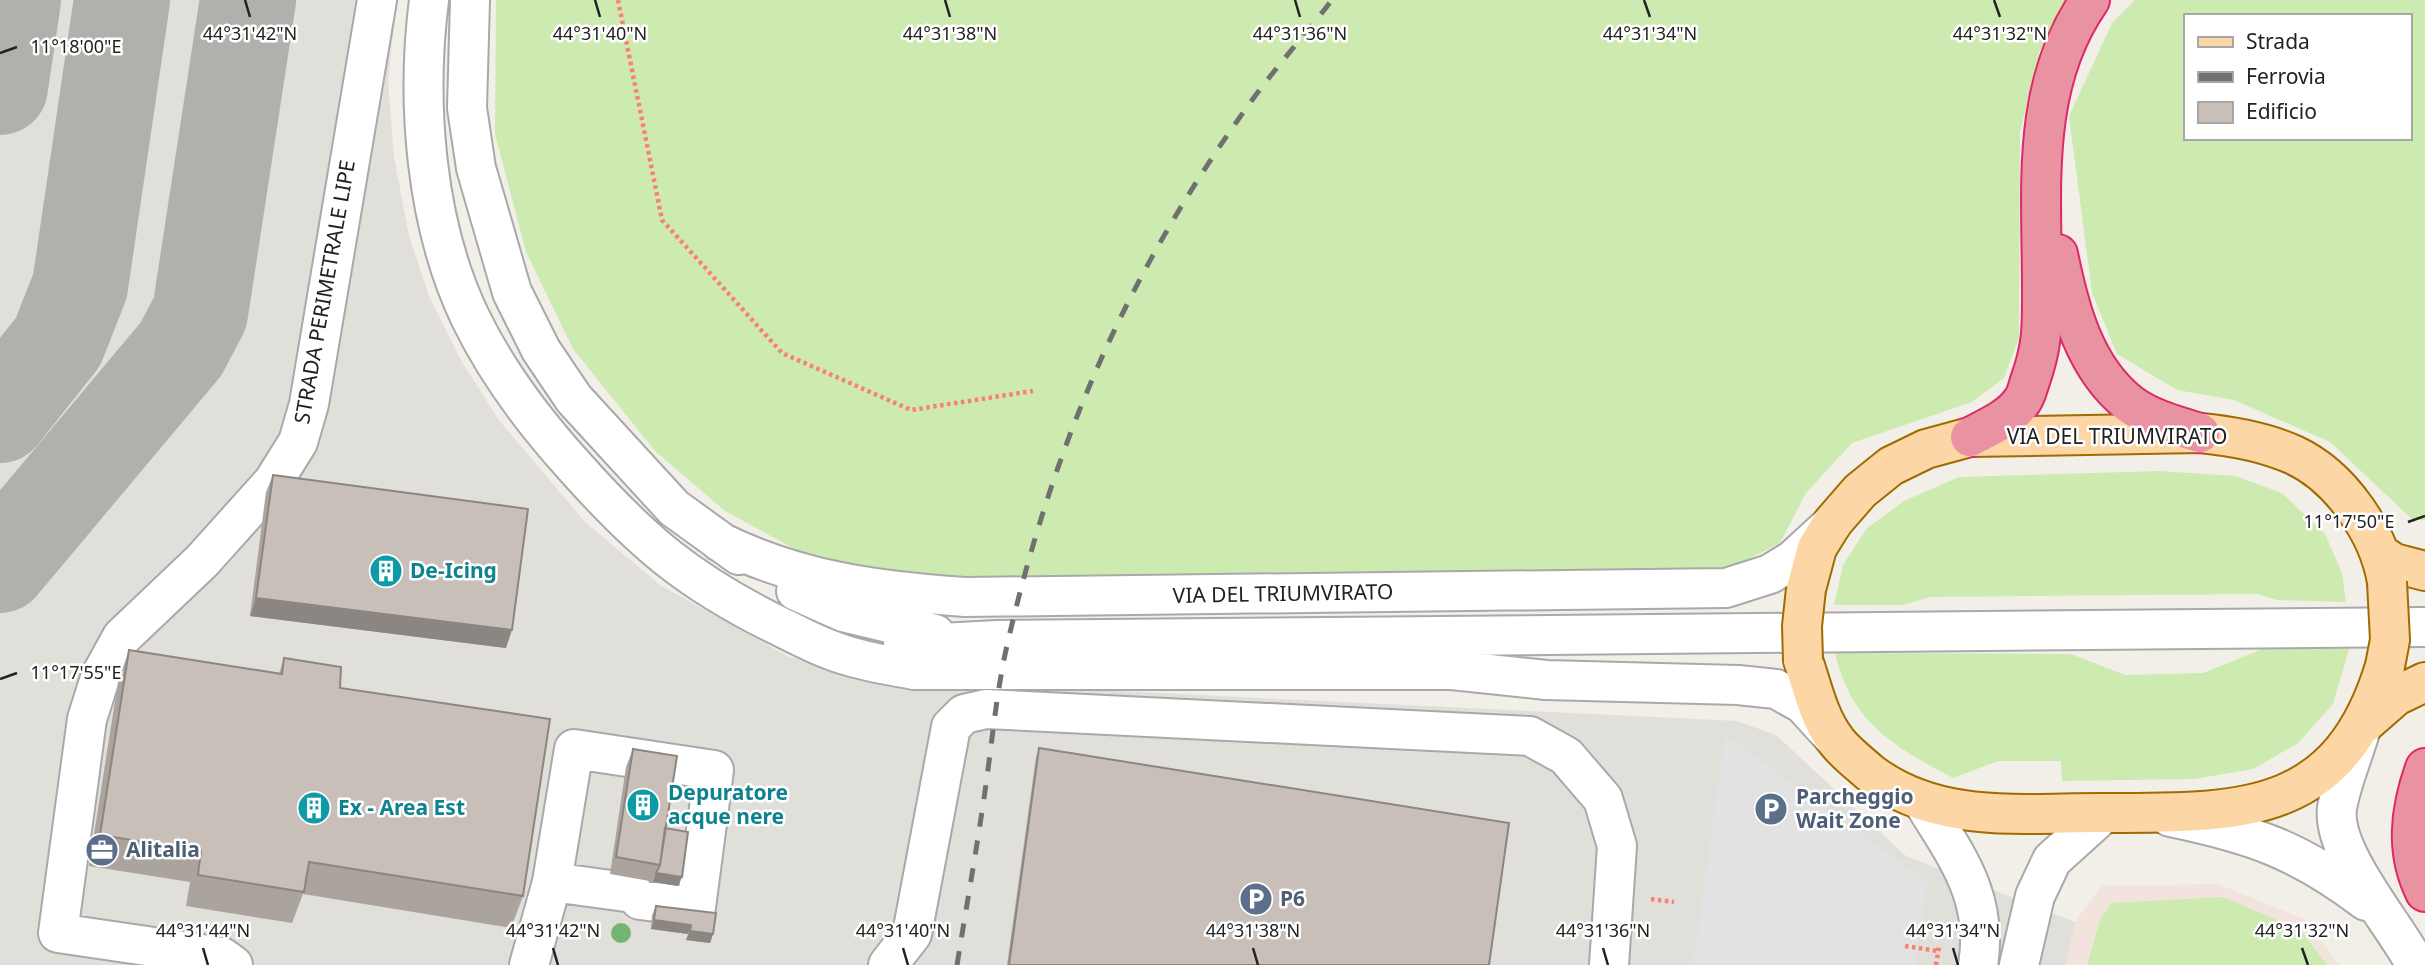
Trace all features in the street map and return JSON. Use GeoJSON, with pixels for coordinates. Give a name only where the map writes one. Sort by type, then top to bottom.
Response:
{"type":"FeatureCollection","features":[{"type":"Feature","properties":{"kind":"highway"},"geometry":{"type":"LineString","coordinates":[[1970,437],[1997,423],[2022,401],[2042,348],[2040,142],[2047,96],[2073,24],[2090,0]]}},
{"type":"Feature","properties":{"kind":"highway"},"geometry":{"type":"LineString","coordinates":[[2042,171],[2068,302],[2088,352],[2109,383],[2131,405],[2167,422],[2200,433]]}},
{"type":"Feature","properties":{"kind":"highway"},"geometry":{"type":"LineString","coordinates":[[2425,768],[2412,820],[2411,850],[2425,892]]}},
{"type":"Feature","properties":{"kind":"main road","name":"VIA DEL TRIUMVIRATO"},"geometry":{"type":"LineString","coordinates":[[2362,725],[2375,699],[2390,640],[2384,568],[2360,516],[2333,484],[2296,456],[2234,436],[2200,433],[1970,437],[1927,449],[1891,466],[1860,491],[1833,522],[1817,548],[1806,589],[1802,626],[1804,660],[1818,706],[1835,739],[1875,776],[1923,802],[1963,812],[2199,813],[2259,805],[2314,778],[2331,764],[2362,725],[2396,696],[2425,682]]}},
{"type":"Feature","properties":{"kind":"main road"},"geometry":{"type":"LineString","coordinates":[[2384,568],[2394,563],[2425,571]]}},
{"type":"Feature","properties":{"kind":"street","name":"STRADA PERIMETRALE LIPE"},"geometry":{"type":"LineString","coordinates":[[233,965],[222,957],[58,933],[87,719],[102,675],[122,637],[202,561],[251,508],[273,482],[298,442],[309,404],[377,0]]}},
{"type":"Feature","properties":{"kind":"street","name":"VIA DEL TRIUMVIRATO"},"geometry":{"type":"LineString","coordinates":[[429,0],[424,38],[422,108],[432,183],[445,245],[469,314],[498,369],[564,455],[650,546],[689,577],[773,623],[817,645],[853,658],[914,670],[1452,670],[1546,680],[1738,685],[1776,689],[1803,704],[1835,739]]}},
{"type":"Feature","properties":{"kind":"street","name":"VIA DEL TRIUMVIRATO"},"geometry":{"type":"LineString","coordinates":[[470,0],[467,108],[476,168],[512,292],[541,349],[574,399],[674,508],[720,542],[800,593],[843,612],[925,632],[997,640]]}},
{"type":"Feature","properties":{"kind":"street","name":"VIA DEL TRIUMVIRATO"},"geometry":{"type":"LineString","coordinates":[[720,542],[760,560],[847,586],[965,597],[1726,588],[1770,574],[1793,560],[1833,522]]}},
{"type":"Feature","properties":{"kind":"street","name":"VIA DEL TRIUMVIRATO"},"geometry":{"type":"LineString","coordinates":[[773,623],[836,638],[906,645],[997,640],[2425,627]]}},
{"type":"Feature","properties":{"kind":"street"},"geometry":{"type":"LineString","coordinates":[[888,965],[910,949],[951,727],[964,714],[986,709],[1530,736],[1566,756],[1603,799],[1617,846],[1609,965]]}},
{"type":"Feature","properties":{"kind":"street"},"geometry":{"type":"LineString","coordinates":[[2362,725],[2337,808],[2341,839],[2354,868],[2390,919],[2416,965]]}},
{"type":"Feature","properties":{"kind":"street"},"geometry":{"type":"LineString","coordinates":[[529,965],[552,882],[574,749],[714,770],[696,907],[640,900],[634,893],[552,882]]}},
{"type":"Feature","properties":{"kind":"street","name":"VIA DEL TRIUMVIRATO"},"geometry":{"type":"LineString","coordinates":[[1923,802],[1964,868],[1979,906],[1983,938],[1978,965]]}},
{"type":"Feature","properties":{"kind":"street"},"geometry":{"type":"LineString","coordinates":[[2019,965],[2035,895],[2052,860],[2104,813]]}},
{"type":"Feature","properties":{"kind":"street"},"geometry":{"type":"LineString","coordinates":[[2153,814],[2235,831],[2288,851],[2328,872],[2390,919]]}},
{"type":"Feature","properties":{"kind":"path"},"geometry":{"type":"LineString","coordinates":[[618,0],[662,220],[782,353],[911,410],[1033,391]]}},
{"type":"Feature","properties":{"kind":"path"},"geometry":{"type":"LineString","coordinates":[[1905,946],[1938,951]]}},
{"type":"Feature","properties":{"kind":"shaded area"},"geometry":{"type":"Polygon","coordinates":[[[0,0],[397,0],[388,81],[394,157],[409,236],[429,296],[459,357],[498,419],[585,522],[660,585],[789,657],[931,682],[1737,721],[1776,735],[1906,856],[2075,922],[2066,965],[0,965],[0,0]]]}},
{"type":"Feature","properties":{"kind":"shaded area","name":"Parcheggio Wait Zone"},"geometry":{"type":"Polygon","coordinates":[[[1725,735],[1928,882],[1915,965],[1693,965],[1725,735]]]}},
{"type":"Feature","properties":{"kind":"shaded area"},"geometry":{"type":"Polygon","coordinates":[[[2218,884],[2304,919],[2339,965],[2066,965],[2075,922],[2101,886],[2218,884]]]}},
{"type":"Feature","properties":{"kind":"green space"},"geometry":{"type":"Polygon","coordinates":[[[496,0],[2071,0],[2039,52],[2020,132],[2019,338],[2004,378],[1972,402],[1852,443],[1806,493],[1780,543],[1717,575],[917,579],[815,560],[725,511],[655,451],[573,349],[526,252],[495,134],[496,0]]]}},
{"type":"Feature","properties":{"kind":"green space"},"geometry":{"type":"Polygon","coordinates":[[[2135,0],[2425,0],[2425,520],[2413,520],[2330,442],[2234,400],[2177,390],[2117,354],[2092,293],[2069,116],[2112,23],[2135,0]]]}},
{"type":"Feature","properties":{"kind":"green space"},"geometry":{"type":"Polygon","coordinates":[[[2160,471],[2236,476],[2282,493],[2325,534],[2342,573],[2346,602],[2277,600],[2257,594],[1930,597],[1903,605],[1834,605],[1843,565],[1867,528],[1904,501],[1959,477],[2160,471]]]}},
{"type":"Feature","properties":{"kind":"green space"},"geometry":{"type":"Polygon","coordinates":[[[2270,646],[2350,646],[2333,704],[2298,743],[2253,769],[2194,779],[2062,781],[2061,761],[1998,761],[1953,778],[1912,755],[1878,730],[1852,698],[1835,653],[2071,654],[2125,675],[2203,673],[2270,646]]]}},
{"type":"Feature","properties":{"kind":"green space"},"geometry":{"type":"Polygon","coordinates":[[[2223,897],[2301,930],[2327,965],[2087,965],[2100,920],[2111,903],[2223,897]]]}},
{"type":"Feature","properties":{"kind":"building","name":"De-Icing"},"geometry":{"type":"Polygon","coordinates":[[[273,475],[528,509],[512,630],[256,598],[273,475]]]}},
{"type":"Feature","properties":{"kind":"building","name":"Ex - Area Est"},"geometry":{"type":"Polygon","coordinates":[[[129,650],[282,674],[284,658],[341,667],[340,688],[550,719],[523,896],[309,862],[304,892],[198,875],[201,851],[100,835],[129,650]]]}},
{"type":"Feature","properties":{"kind":"building","name":"P6"},"geometry":{"type":"Polygon","coordinates":[[[1039,748],[1509,823],[1489,965],[1009,965],[1039,748]]]}},
{"type":"Feature","properties":{"kind":"building","name":"Depuratore acque nere"},"geometry":{"type":"Polygon","coordinates":[[[633,749],[677,756],[660,865],[616,857],[633,749]]]}},
{"type":"Feature","properties":{"kind":"building"},"geometry":{"type":"Polygon","coordinates":[[[665,828],[688,832],[682,877],[656,873],[660,865],[665,828]]]}},
{"type":"Feature","properties":{"kind":"building"},"geometry":{"type":"Polygon","coordinates":[[[656,906],[716,913],[713,934],[690,931],[691,925],[654,920],[656,906]]]}},
{"type":"Feature","properties":{"kind":"taxiway"},"geometry":{"type":"LineString","coordinates":[[0,87],[13,0]]}},
{"type":"Feature","properties":{"kind":"taxiway"},"geometry":{"type":"LineString","coordinates":[[0,415],[58,342],[80,286],[122,0]]}},
{"type":"Feature","properties":{"kind":"taxiway"},"geometry":{"type":"LineString","coordinates":[[0,565],[181,349],[200,313],[248,0]]}},
{"type":"Feature","properties":{"kind":"railway"},"geometry":{"type":"LineString","coordinates":[[957,965],[1008,641],[1048,495],[1073,427],[1132,294],[1167,230],[1250,103],[1332,0]]}},
{"type":"Feature","properties":{"kind":"place","name":"De-Icing"},"geometry":{"type":"Point","coordinates":[386,571]}},
{"type":"Feature","properties":{"kind":"place","name":"Depuratore acque nere"},"geometry":{"type":"Point","coordinates":[643,805]}},
{"type":"Feature","properties":{"kind":"place","name":"Ex - Area Est"},"geometry":{"type":"Point","coordinates":[314,808]}},
{"type":"Feature","properties":{"kind":"place","name":"Parcheggio Wait Zone"},"geometry":{"type":"Point","coordinates":[1771,809]}},
{"type":"Feature","properties":{"kind":"place","name":"Alitalia"},"geometry":{"type":"Point","coordinates":[102,850]}},
{"type":"Feature","properties":{"kind":"place","name":"P6"},"geometry":{"type":"Point","coordinates":[1256,899]}}]}
